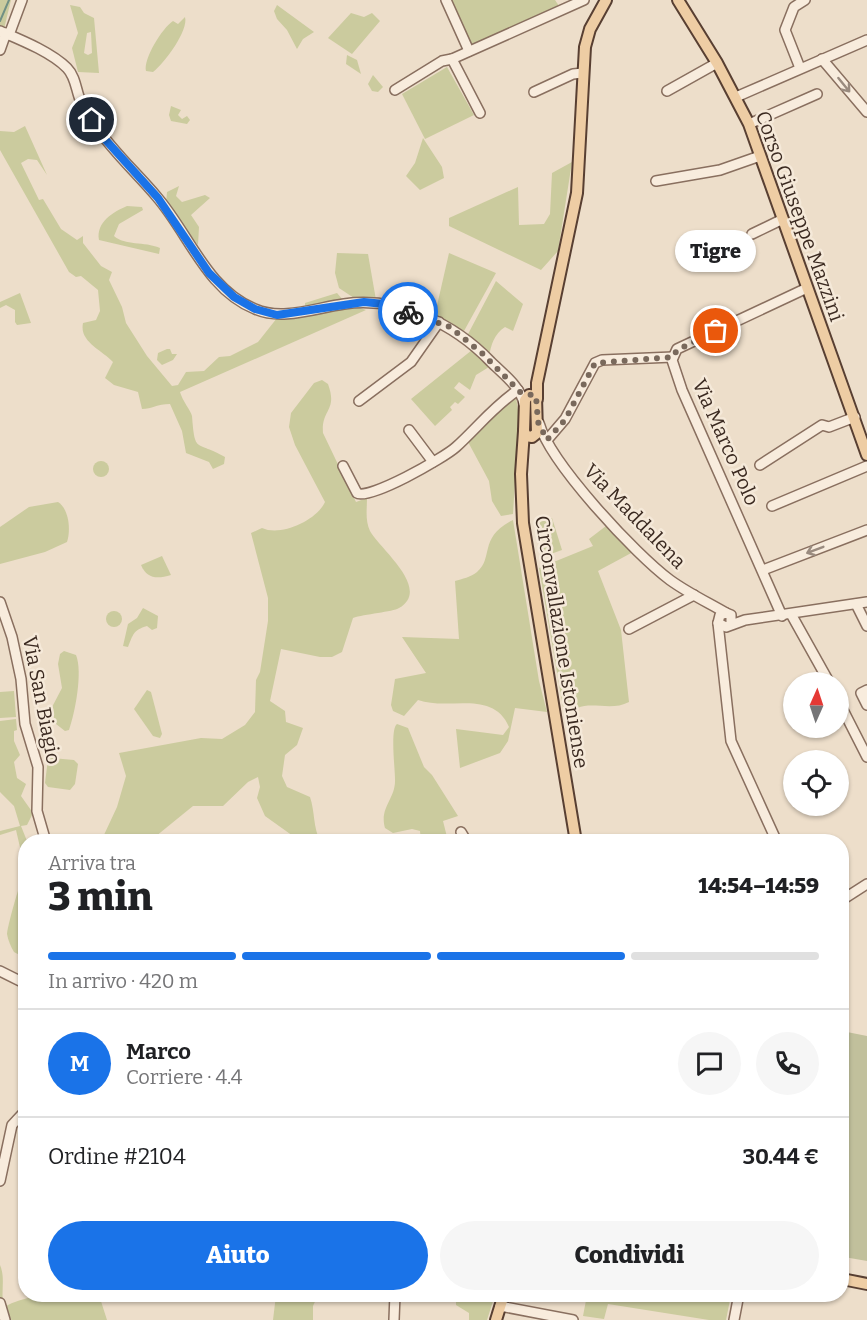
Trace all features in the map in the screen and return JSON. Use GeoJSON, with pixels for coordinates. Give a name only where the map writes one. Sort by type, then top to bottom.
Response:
{"type":"FeatureCollection","features":[{"type":"Feature","properties":{"kind":"main road"},"geometry":{"type":"LineString","coordinates":[[526,396],[537,383],[576,194],[587,38],[606,0]]}},
{"type":"Feature","properties":{"kind":"main road","name":"Corso Giuseppe Mazzini"},"geometry":{"type":"LineString","coordinates":[[678,0],[717,63],[749,124],[867,455]]}},
{"type":"Feature","properties":{"kind":"main road"},"geometry":{"type":"LineString","coordinates":[[526,396],[537,415],[536,436]]}},
{"type":"Feature","properties":{"kind":"main road"},"geometry":{"type":"LineString","coordinates":[[526,396],[536,436]]}},
{"type":"Feature","properties":{"kind":"main road","name":"Circonvallazione Istoniense"},"geometry":{"type":"LineString","coordinates":[[536,436],[524,447],[521,483],[523,523],[575,834]]}},
{"type":"Feature","properties":{"kind":"main road"},"geometry":{"type":"LineString","coordinates":[[849,1281],[867,1284]]}},
{"type":"Feature","properties":{"kind":"main road"},"geometry":{"type":"LineString","coordinates":[[496,1320],[501,1302]]}},
{"type":"Feature","properties":{"kind":"street"},"geometry":{"type":"LineString","coordinates":[[0,50],[5,33],[22,0]]}},
{"type":"Feature","properties":{"kind":"street"},"geometry":{"type":"LineString","coordinates":[[446,0],[469,51]]}},
{"type":"Feature","properties":{"kind":"street"},"geometry":{"type":"LineString","coordinates":[[395,90],[442,61],[452,59],[584,0]]}},
{"type":"Feature","properties":{"kind":"street"},"geometry":{"type":"LineString","coordinates":[[800,68],[785,30],[794,7],[805,0]]}},
{"type":"Feature","properties":{"kind":"street"},"geometry":{"type":"LineString","coordinates":[[5,33],[50,56],[69,69],[81,103],[103,137],[158,198],[209,273],[234,297],[255,309],[277,315],[364,302],[384,304],[439,322],[466,338],[526,396]]}},
{"type":"Feature","properties":{"kind":"street"},"geometry":{"type":"LineString","coordinates":[[736,97],[867,40]]}},
{"type":"Feature","properties":{"kind":"street"},"geometry":{"type":"LineString","coordinates":[[452,59],[480,113]]}},
{"type":"Feature","properties":{"kind":"street"},"geometry":{"type":"LineString","coordinates":[[822,59],[867,112]]}},
{"type":"Feature","properties":{"kind":"street"},"geometry":{"type":"LineString","coordinates":[[667,91],[717,63]]}},
{"type":"Feature","properties":{"kind":"street"},"geometry":{"type":"LineString","coordinates":[[534,92],[573,74],[583,73]]}},
{"type":"Feature","properties":{"kind":"street"},"geometry":{"type":"LineString","coordinates":[[749,124],[818,94]]}},
{"type":"Feature","properties":{"kind":"street"},"geometry":{"type":"LineString","coordinates":[[656,181],[720,170],[760,156]]}},
{"type":"Feature","properties":{"kind":"street"},"geometry":{"type":"LineString","coordinates":[[752,234],[783,219]]}},
{"type":"Feature","properties":{"kind":"street"},"geometry":{"type":"LineString","coordinates":[[536,436],[565,420],[595,363],[673,357],[677,350],[686,345],[807,288]]}},
{"type":"Feature","properties":{"kind":"street"},"geometry":{"type":"LineString","coordinates":[[359,401],[411,362],[439,322]]}},
{"type":"Feature","properties":{"kind":"street","name":"Via Marco Polo"},"geometry":{"type":"LineString","coordinates":[[673,357],[682,390],[763,570],[787,615],[823,672]]}},
{"type":"Feature","properties":{"kind":"street"},"geometry":{"type":"LineString","coordinates":[[343,466],[361,496],[433,462],[455,448],[502,401],[526,396]]}},
{"type":"Feature","properties":{"kind":"street"},"geometry":{"type":"LineString","coordinates":[[760,465],[822,425],[829,427],[855,417]]}},
{"type":"Feature","properties":{"kind":"street"},"geometry":{"type":"LineString","coordinates":[[410,430],[433,462]]}},
{"type":"Feature","properties":{"kind":"street","name":"Via Maddalena"},"geometry":{"type":"LineString","coordinates":[[536,436],[600,510],[658,570],[714,606],[726,620]]}},
{"type":"Feature","properties":{"kind":"street"},"geometry":{"type":"LineString","coordinates":[[772,506],[867,466]]}},
{"type":"Feature","properties":{"kind":"street"},"geometry":{"type":"LineString","coordinates":[[763,570],[867,530]]}},
{"type":"Feature","properties":{"kind":"street"},"geometry":{"type":"LineString","coordinates":[[629,629],[694,595]]}},
{"type":"Feature","properties":{"kind":"street","name":"Via San Biagio"},"geometry":{"type":"LineString","coordinates":[[0,602],[12,637],[21,679],[25,724],[38,767],[37,811],[44,834]]}},
{"type":"Feature","properties":{"kind":"street"},"geometry":{"type":"LineString","coordinates":[[773,834],[731,741],[720,637],[726,620],[787,615],[867,602]]}},
{"type":"Feature","properties":{"kind":"street"},"geometry":{"type":"LineString","coordinates":[[856,604],[867,626]]}},
{"type":"Feature","properties":{"kind":"street"},"geometry":{"type":"LineString","coordinates":[[867,690],[861,693],[867,705]]}},
{"type":"Feature","properties":{"kind":"street"},"geometry":{"type":"LineString","coordinates":[[849,722],[867,757]]}},
{"type":"Feature","properties":{"kind":"street"},"geometry":{"type":"LineString","coordinates":[[849,896],[867,884]]}},
{"type":"Feature","properties":{"kind":"street"},"geometry":{"type":"LineString","coordinates":[[0,971],[18,980]]}},
{"type":"Feature","properties":{"kind":"street"},"geometry":{"type":"LineString","coordinates":[[0,1181],[12,1125],[18,1119]]}},
{"type":"Feature","properties":{"kind":"street"},"geometry":{"type":"LineString","coordinates":[[394,1320],[395,1302]]}},
{"type":"Feature","properties":{"kind":"street"},"geometry":{"type":"LineString","coordinates":[[734,1320],[737,1302]]}},
{"type":"Feature","properties":{"kind":"street"},"geometry":{"type":"LineString","coordinates":[[0,1303],[5,1320]]}},
{"type":"Feature","properties":{"kind":"street"},"geometry":{"type":"LineString","coordinates":[[500,1306],[573,1320]]}},
{"type":"Feature","properties":{"kind":"green space"},"geometry":{"type":"Polygon","coordinates":[[[0,0],[11,0],[4,29],[0,27],[0,0]]]}},
{"type":"Feature","properties":{"kind":"green space"},"geometry":{"type":"Polygon","coordinates":[[[451,0],[555,0],[559,6],[472,47],[451,0]]]}},
{"type":"Feature","properties":{"kind":"green space"},"geometry":{"type":"Polygon","coordinates":[[[70,5],[80,7],[84,13],[94,18],[99,73],[78,72],[72,48],[78,33],[70,5]],[[91,32],[87,33],[84,53],[88,55],[92,53],[91,32]]]}},
{"type":"Feature","properties":{"kind":"green space"},"geometry":{"type":"Polygon","coordinates":[[[277,5],[314,32],[303,39],[297,49],[287,30],[277,19],[274,11],[277,5]]]}},
{"type":"Feature","properties":{"kind":"green space"},"geometry":{"type":"Polygon","coordinates":[[[351,13],[364,17],[372,13],[380,21],[352,54],[328,38],[351,13]]]}},
{"type":"Feature","properties":{"kind":"green space"},"geometry":{"type":"Polygon","coordinates":[[[185,17],[180,38],[169,55],[153,72],[146,71],[148,59],[159,36],[173,21],[178,24],[185,17]]]}},
{"type":"Feature","properties":{"kind":"green space"},"geometry":{"type":"Polygon","coordinates":[[[347,55],[357,60],[361,74],[346,64],[347,55]]]}},
{"type":"Feature","properties":{"kind":"green space"},"geometry":{"type":"Polygon","coordinates":[[[447,67],[474,115],[425,139],[402,94],[447,67]]]}},
{"type":"Feature","properties":{"kind":"green space"},"geometry":{"type":"Polygon","coordinates":[[[373,75],[383,87],[378,92],[372,91],[368,84],[373,75]]]}},
{"type":"Feature","properties":{"kind":"green space"},"geometry":{"type":"Polygon","coordinates":[[[171,106],[181,110],[178,115],[182,119],[187,116],[190,120],[187,124],[171,121],[169,115],[171,106]]]}},
{"type":"Feature","properties":{"kind":"green space"},"geometry":{"type":"Polygon","coordinates":[[[25,126],[47,175],[37,160],[28,159],[21,163],[39,200],[43,199],[61,229],[77,240],[83,236],[83,243],[101,266],[112,272],[109,280],[122,307],[126,323],[147,356],[172,386],[178,385],[186,372],[204,371],[219,357],[230,356],[258,342],[277,318],[348,304],[366,310],[180,392],[192,416],[196,442],[225,457],[224,464],[213,469],[209,462],[186,453],[182,431],[170,404],[142,409],[138,392],[114,385],[105,378],[113,362],[88,341],[83,330],[83,323],[96,320],[100,311],[98,290],[81,276],[76,277],[69,272],[0,150],[0,131],[14,132],[25,126]]]}},
{"type":"Feature","properties":{"kind":"green space"},"geometry":{"type":"Polygon","coordinates":[[[423,138],[442,167],[444,178],[420,190],[406,176],[415,163],[423,138]]]}},
{"type":"Feature","properties":{"kind":"green space"},"geometry":{"type":"Polygon","coordinates":[[[572,162],[558,251],[541,270],[449,226],[449,218],[518,187],[519,225],[544,224],[550,214],[552,173],[572,162]]]}},
{"type":"Feature","properties":{"kind":"green space"},"geometry":{"type":"Polygon","coordinates":[[[179,186],[176,196],[182,202],[205,195],[210,198],[191,215],[199,227],[198,245],[166,204],[167,192],[179,186]]]}},
{"type":"Feature","properties":{"kind":"green space"},"geometry":{"type":"Polygon","coordinates":[[[127,206],[142,207],[143,210],[119,224],[114,236],[124,241],[160,248],[159,254],[99,240],[100,228],[107,218],[127,206]]]}},
{"type":"Feature","properties":{"kind":"green space"},"geometry":{"type":"Polygon","coordinates":[[[337,253],[368,254],[376,300],[357,300],[339,288],[335,273],[337,253]]]}},
{"type":"Feature","properties":{"kind":"green space"},"geometry":{"type":"Polygon","coordinates":[[[449,253],[496,273],[464,331],[451,324],[382,301],[383,297],[408,300],[436,310],[449,253]]]}},
{"type":"Feature","properties":{"kind":"green space"},"geometry":{"type":"Polygon","coordinates":[[[496,281],[523,304],[513,331],[505,327],[498,333],[489,357],[467,336],[496,281]]]}},
{"type":"Feature","properties":{"kind":"green space"},"geometry":{"type":"Polygon","coordinates":[[[20,293],[31,323],[17,325],[15,310],[6,305],[0,308],[0,302],[20,293]]]}},
{"type":"Feature","properties":{"kind":"green space"},"geometry":{"type":"Polygon","coordinates":[[[337,293],[343,300],[305,307],[305,303],[337,293]]]}},
{"type":"Feature","properties":{"kind":"green space"},"geometry":{"type":"Polygon","coordinates":[[[170,349],[172,354],[177,354],[173,360],[162,365],[157,360],[158,353],[170,349]]]}},
{"type":"Feature","properties":{"kind":"green space"},"geometry":{"type":"Polygon","coordinates":[[[472,350],[489,367],[476,375],[470,390],[459,382],[454,388],[465,397],[458,404],[455,402],[450,407],[452,410],[435,426],[411,399],[472,350]]]}},
{"type":"Feature","properties":{"kind":"green space"},"geometry":{"type":"Polygon","coordinates":[[[322,380],[328,384],[331,393],[323,433],[356,502],[367,498],[368,527],[375,539],[401,569],[410,590],[408,600],[399,608],[353,618],[342,652],[332,657],[320,657],[281,649],[270,701],[285,711],[286,722],[303,728],[297,745],[285,755],[282,776],[287,787],[310,797],[317,834],[290,834],[265,816],[257,798],[260,787],[258,777],[248,782],[223,806],[193,806],[159,834],[104,834],[117,807],[126,776],[119,753],[201,738],[222,739],[245,725],[255,712],[256,680],[260,672],[268,621],[268,598],[251,533],[262,528],[279,530],[298,525],[307,521],[321,509],[325,502],[295,445],[289,427],[291,413],[314,383],[322,380]]]}},
{"type":"Feature","properties":{"kind":"green space"},"geometry":{"type":"Polygon","coordinates":[[[511,397],[516,397],[519,417],[513,514],[501,516],[492,501],[489,481],[467,440],[511,397]]]}},
{"type":"Feature","properties":{"kind":"green space"},"geometry":{"type":"Polygon","coordinates":[[[98,461],[104,461],[109,469],[107,475],[98,477],[93,472],[93,466],[98,461]]]}},
{"type":"Feature","properties":{"kind":"green space"},"geometry":{"type":"Polygon","coordinates":[[[58,502],[65,510],[68,520],[67,542],[45,552],[0,564],[0,527],[29,507],[58,502]]]}},
{"type":"Feature","properties":{"kind":"green space"},"geometry":{"type":"Polygon","coordinates":[[[552,518],[562,550],[545,556],[535,523],[552,518]]]}},
{"type":"Feature","properties":{"kind":"green space"},"geometry":{"type":"Polygon","coordinates":[[[513,520],[539,681],[547,712],[515,708],[508,741],[500,753],[460,768],[456,729],[503,735],[509,727],[502,715],[492,708],[469,703],[443,704],[418,700],[404,716],[393,711],[391,705],[395,679],[426,673],[402,637],[459,639],[455,581],[477,572],[485,560],[495,533],[513,520]]]}},
{"type":"Feature","properties":{"kind":"green space"},"geometry":{"type":"Polygon","coordinates":[[[606,526],[633,552],[598,571],[621,630],[629,702],[612,706],[579,707],[565,719],[539,568],[593,546],[589,539],[606,526]]]}},
{"type":"Feature","properties":{"kind":"green space"},"geometry":{"type":"Polygon","coordinates":[[[162,556],[171,575],[153,577],[143,570],[141,565],[162,556]]]}},
{"type":"Feature","properties":{"kind":"green space"},"geometry":{"type":"Polygon","coordinates":[[[143,608],[158,616],[157,628],[152,630],[147,626],[139,629],[128,647],[123,646],[128,624],[137,618],[143,608]]]}},
{"type":"Feature","properties":{"kind":"green space"},"geometry":{"type":"Polygon","coordinates":[[[114,611],[122,619],[114,627],[106,619],[114,611]]]}},
{"type":"Feature","properties":{"kind":"green space"},"geometry":{"type":"Polygon","coordinates":[[[64,651],[76,655],[79,672],[74,714],[69,730],[65,731],[56,724],[51,709],[62,688],[58,664],[60,654],[64,651]]]}},
{"type":"Feature","properties":{"kind":"green space"},"geometry":{"type":"Polygon","coordinates":[[[147,690],[151,692],[162,734],[160,738],[153,736],[134,709],[147,690]]]}},
{"type":"Feature","properties":{"kind":"green space"},"geometry":{"type":"Polygon","coordinates":[[[14,691],[16,717],[0,718],[0,692],[14,691]]]}},
{"type":"Feature","properties":{"kind":"green space"},"geometry":{"type":"Polygon","coordinates":[[[16,719],[17,730],[14,731],[14,741],[20,755],[14,762],[17,778],[26,784],[21,796],[33,813],[27,825],[21,826],[24,834],[18,834],[18,839],[16,830],[0,835],[0,831],[20,826],[14,806],[0,792],[0,721],[16,719]]]}},
{"type":"Feature","properties":{"kind":"green space"},"geometry":{"type":"Polygon","coordinates":[[[397,724],[408,728],[424,767],[432,775],[458,816],[443,821],[446,834],[420,834],[420,831],[412,829],[393,833],[385,828],[384,814],[395,786],[393,741],[397,724]]]}},
{"type":"Feature","properties":{"kind":"green space"},"geometry":{"type":"Polygon","coordinates":[[[48,759],[74,760],[78,764],[75,784],[70,790],[48,787],[45,783],[48,759]]]}},
{"type":"Feature","properties":{"kind":"green space"},"geometry":{"type":"Polygon","coordinates":[[[18,891],[18,954],[14,952],[7,934],[18,891]]]}},
{"type":"Feature","properties":{"kind":"green space"},"geometry":{"type":"Polygon","coordinates":[[[849,1032],[867,1036],[867,1261],[849,1258],[849,1032]]]}},
{"type":"Feature","properties":{"kind":"green space"},"geometry":{"type":"Polygon","coordinates":[[[0,1265],[3,1276],[4,1307],[18,1301],[101,1302],[107,1320],[0,1320],[0,1265]]]}},
{"type":"Feature","properties":{"kind":"green space"},"geometry":{"type":"Polygon","coordinates":[[[275,1302],[315,1302],[313,1320],[273,1320],[275,1302]]]}},
{"type":"Feature","properties":{"kind":"green space"},"geometry":{"type":"Polygon","coordinates":[[[456,1302],[493,1302],[487,1320],[469,1320],[469,1313],[456,1305],[456,1302]]]}},
{"type":"Feature","properties":{"kind":"green space"},"geometry":{"type":"Polygon","coordinates":[[[586,1302],[730,1302],[726,1320],[709,1320],[608,1304],[604,1319],[583,1316],[586,1302]]]}},
{"type":"Feature","properties":{"kind":"waterway"},"geometry":{"type":"LineString","coordinates":[[0,21],[9,0]]}},
{"type":"Feature","properties":{"kind":"way so far"},"geometry":{"type":"LineString","coordinates":[[408,312],[450,327],[466,338],[520,392],[536,396],[538,422],[547,440],[565,420],[588,371],[595,363],[602,360],[673,357],[677,350],[716,331]]}},
{"type":"Feature","properties":{"kind":"place","name":"Tigre"},"geometry":{"type":"Point","coordinates":[716,331]}},
{"type":"Feature","properties":{"kind":"route"},"geometry":{"type":"LineString","coordinates":[[92,120],[103,137],[158,198],[184,232],[209,273],[234,297],[255,309],[277,315],[364,302],[384,304],[408,312]]}}]}
